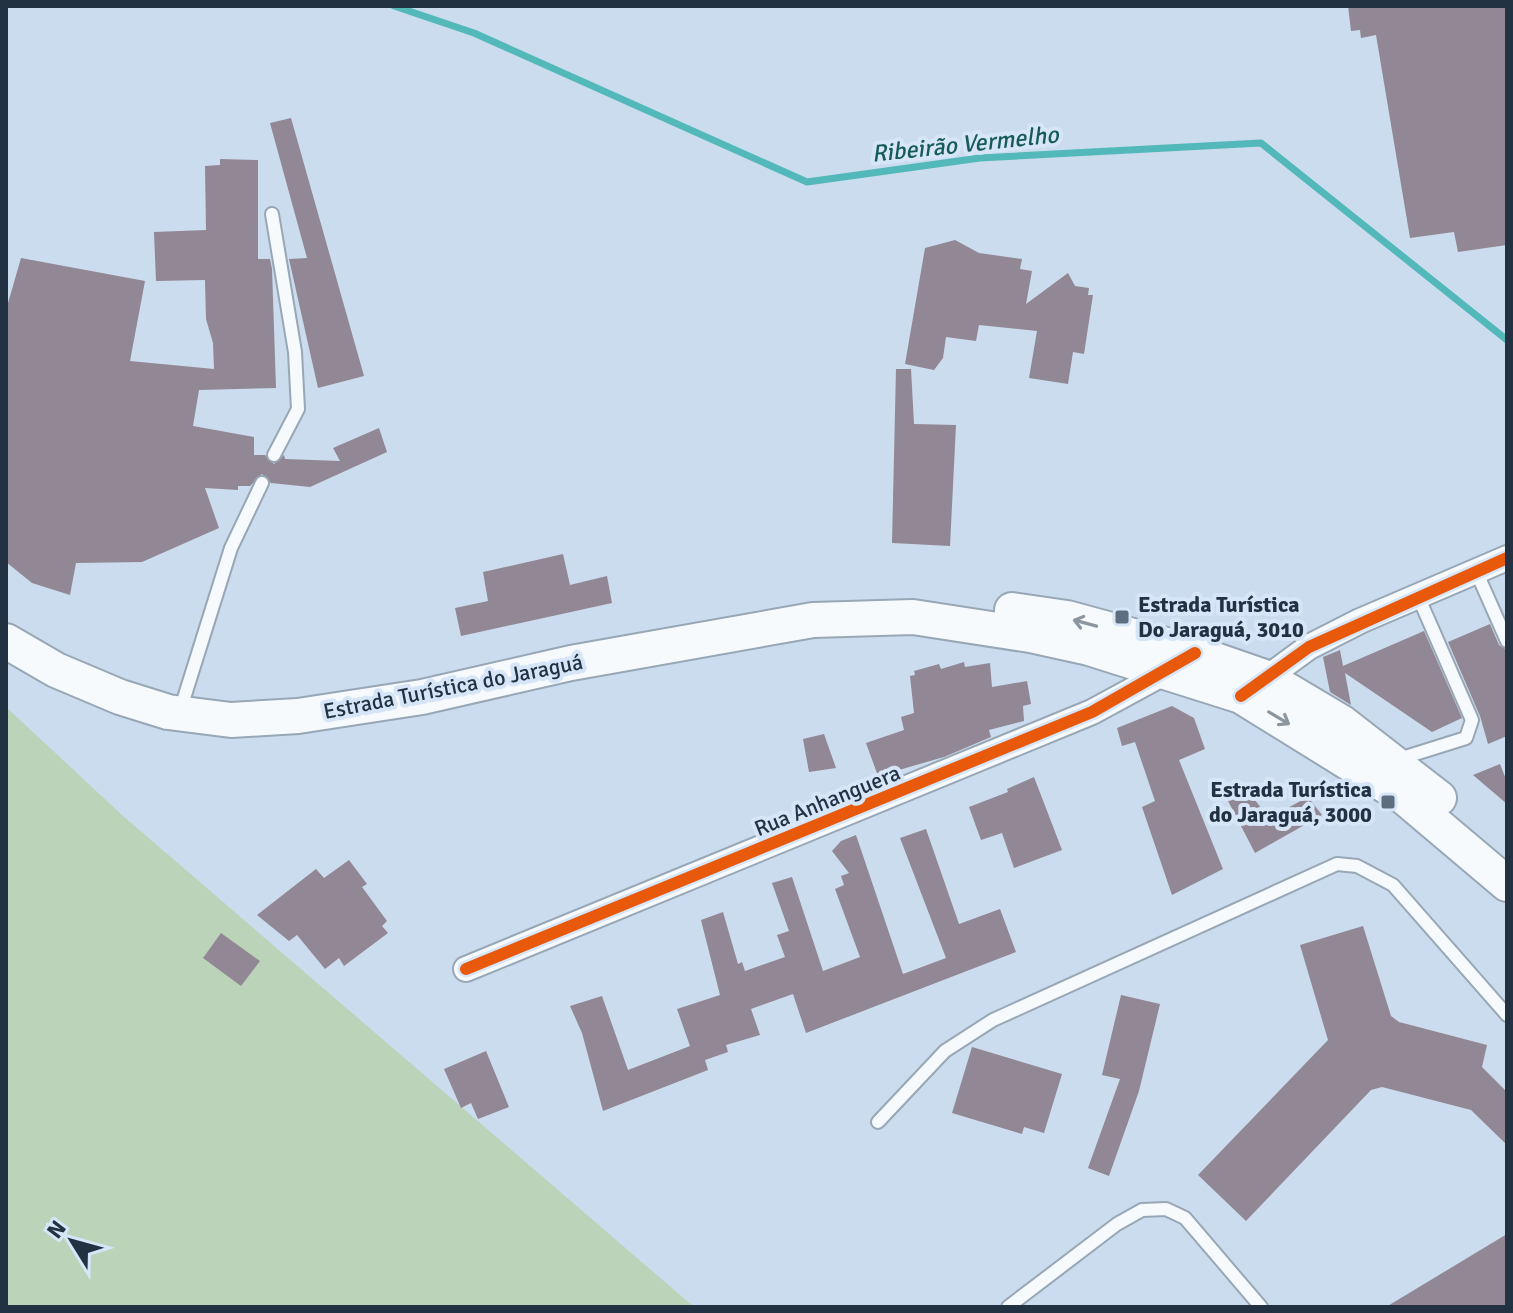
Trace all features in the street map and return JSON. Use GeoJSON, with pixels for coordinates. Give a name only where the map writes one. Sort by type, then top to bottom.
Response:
{"type":"FeatureCollection","features":[{"type":"Feature","properties":{"kind":"main road","name":"Estrada Turística do Jaraguá"},"geometry":{"type":"LineString","coordinates":[[6,641],[56,670],[94,687],[179,714],[231,720],[298,716],[422,697],[571,663],[783,625],[913,617],[935,609],[965,606],[1016,610],[1067,618],[1341,722],[1394,760],[1507,855]]}},
{"type":"Feature","properties":{"kind":"main road","name":"Estrada Turística do Jaraguá"},"geometry":{"type":"LineString","coordinates":[[1254,687],[1404,797],[1507,884]]}},
{"type":"Feature","properties":{"kind":"street"},"geometry":{"type":"LineString","coordinates":[[1254,687],[1309,647],[1507,558]]}},
{"type":"Feature","properties":{"kind":"street","name":"Rua Anhanguera"},"geometry":{"type":"LineString","coordinates":[[466,969],[1092,712],[1182,662]]}},
{"type":"Feature","properties":{"kind":"lane"},"geometry":{"type":"LineString","coordinates":[[272,214],[295,352],[298,409],[274,455]]}},
{"type":"Feature","properties":{"kind":"lane"},"geometry":{"type":"LineString","coordinates":[[179,714],[231,548],[262,483]]}},
{"type":"Feature","properties":{"kind":"lane"},"geometry":{"type":"LineString","coordinates":[[1476,571],[1507,641]]}},
{"type":"Feature","properties":{"kind":"lane"},"geometry":{"type":"LineString","coordinates":[[1394,760],[1466,738],[1472,720],[1418,596]]}},
{"type":"Feature","properties":{"kind":"lane"},"geometry":{"type":"LineString","coordinates":[[878,1122],[945,1051],[993,1020],[1337,864],[1357,866],[1393,885],[1507,1015]]}},
{"type":"Feature","properties":{"kind":"lane"},"geometry":{"type":"LineString","coordinates":[[1008,1307],[1117,1224],[1142,1210],[1166,1209],[1185,1218],[1261,1307]]}},
{"type":"Feature","properties":{"kind":"green space"},"geometry":{"type":"Polygon","coordinates":[[[6,707],[123,816],[694,1307],[6,1307],[6,707]]]}},
{"type":"Feature","properties":{"kind":"building"},"geometry":{"type":"Polygon","coordinates":[[[1348,6],[1507,6],[1507,245],[1458,252],[1454,232],[1410,238],[1376,35],[1361,38],[1360,30],[1351,31],[1348,6]]]}},
{"type":"Feature","properties":{"kind":"building"},"geometry":{"type":"Polygon","coordinates":[[[291,118],[364,376],[318,388],[289,259],[307,258],[270,123],[291,118]]]}},
{"type":"Feature","properties":{"kind":"building"},"geometry":{"type":"Polygon","coordinates":[[[220,159],[258,160],[258,259],[270,259],[272,269],[276,388],[199,390],[193,426],[254,437],[254,455],[265,455],[274,464],[284,455],[285,459],[340,461],[333,448],[379,428],[387,452],[310,487],[271,483],[262,474],[250,486],[238,486],[238,490],[205,488],[219,528],[142,562],[76,563],[70,595],[32,583],[6,562],[6,310],[21,258],[145,281],[130,361],[214,369],[213,343],[206,319],[205,280],[156,281],[154,232],[206,230],[205,166],[220,165],[220,159]]]}},
{"type":"Feature","properties":{"kind":"building"},"geometry":{"type":"Polygon","coordinates":[[[955,240],[979,253],[1022,259],[1020,269],[1032,271],[1026,304],[1068,273],[1075,286],[1089,288],[1088,295],[1093,295],[1084,354],[1073,352],[1068,384],[1029,378],[1037,331],[979,325],[976,341],[946,337],[943,358],[934,370],[905,364],[925,248],[955,240]]]}},
{"type":"Feature","properties":{"kind":"building"},"geometry":{"type":"Polygon","coordinates":[[[896,369],[911,369],[914,424],[956,425],[950,546],[892,543],[896,369]]]}},
{"type":"Feature","properties":{"kind":"building"},"geometry":{"type":"Polygon","coordinates":[[[563,554],[570,585],[607,576],[612,603],[461,636],[455,608],[488,601],[483,572],[563,554]]]}},
{"type":"Feature","properties":{"kind":"building"},"geometry":{"type":"Polygon","coordinates":[[[1490,624],[1499,645],[1507,650],[1507,736],[1488,744],[1480,716],[1448,642],[1490,624]]]}},
{"type":"Feature","properties":{"kind":"building"},"geometry":{"type":"Polygon","coordinates":[[[1424,631],[1462,718],[1432,732],[1345,673],[1351,705],[1330,692],[1323,657],[1340,650],[1343,666],[1424,631]]]}},
{"type":"Feature","properties":{"kind":"building"},"geometry":{"type":"Polygon","coordinates":[[[964,662],[965,667],[990,663],[992,687],[1027,681],[1031,704],[1023,706],[1024,721],[989,730],[991,737],[944,757],[878,776],[866,743],[904,730],[901,717],[914,713],[910,676],[915,675],[914,671],[939,664],[941,669],[964,662]]]}},
{"type":"Feature","properties":{"kind":"building"},"geometry":{"type":"Polygon","coordinates":[[[1172,706],[1194,718],[1205,749],[1179,760],[1223,869],[1172,895],[1142,807],[1155,801],[1135,742],[1122,746],[1117,728],[1172,706]]]}},
{"type":"Feature","properties":{"kind":"building"},"geometry":{"type":"Polygon","coordinates":[[[824,734],[836,768],[809,772],[803,739],[824,734]]]}},
{"type":"Feature","properties":{"kind":"building"},"geometry":{"type":"Polygon","coordinates":[[[1500,764],[1507,782],[1507,804],[1473,775],[1500,764]]]}},
{"type":"Feature","properties":{"kind":"building"},"geometry":{"type":"Polygon","coordinates":[[[1034,777],[1062,850],[1014,868],[1002,833],[981,840],[969,807],[1008,792],[1007,789],[1034,777]]]}},
{"type":"Feature","properties":{"kind":"building"},"geometry":{"type":"Polygon","coordinates":[[[1247,790],[1269,818],[1308,797],[1322,815],[1255,853],[1227,799],[1247,790]]]}},
{"type":"Feature","properties":{"kind":"building"},"geometry":{"type":"Polygon","coordinates":[[[926,829],[959,924],[1000,909],[1016,952],[806,1033],[793,994],[751,1009],[760,1035],[726,1045],[728,1052],[705,1060],[708,1070],[603,1111],[582,1033],[570,1006],[602,996],[628,1070],[690,1046],[677,1009],[720,995],[701,920],[723,912],[738,964],[742,962],[745,971],[785,957],[777,935],[789,931],[772,883],[792,877],[823,971],[860,957],[835,889],[844,885],[841,876],[849,873],[832,851],[841,841],[856,835],[903,974],[946,958],[900,838],[926,829]]]}},
{"type":"Feature","properties":{"kind":"building"},"geometry":{"type":"Polygon","coordinates":[[[349,860],[367,884],[362,887],[387,921],[382,926],[388,933],[344,966],[339,958],[325,969],[297,935],[289,941],[257,915],[316,869],[324,878],[349,860]]]}},
{"type":"Feature","properties":{"kind":"building"},"geometry":{"type":"Polygon","coordinates":[[[1363,926],[1391,1016],[1399,1022],[1487,1045],[1482,1067],[1507,1092],[1507,1145],[1471,1110],[1382,1087],[1371,1090],[1246,1221],[1198,1175],[1328,1040],[1300,945],[1363,926]]]}},
{"type":"Feature","properties":{"kind":"building"},"geometry":{"type":"Polygon","coordinates":[[[221,933],[260,961],[241,986],[203,958],[221,933]]]}},
{"type":"Feature","properties":{"kind":"building"},"geometry":{"type":"Polygon","coordinates":[[[1121,995],[1160,1004],[1139,1091],[1109,1176],[1088,1168],[1120,1079],[1102,1075],[1121,995]]]}},
{"type":"Feature","properties":{"kind":"building"},"geometry":{"type":"Polygon","coordinates":[[[972,1047],[1062,1074],[1044,1133],[1024,1127],[1022,1134],[952,1113],[972,1047]]]}},
{"type":"Feature","properties":{"kind":"building"},"geometry":{"type":"Polygon","coordinates":[[[486,1051],[509,1107],[478,1119],[471,1103],[461,1108],[444,1069],[486,1051]]]}},
{"type":"Feature","properties":{"kind":"building"},"geometry":{"type":"Polygon","coordinates":[[[1507,1234],[1507,1307],[1386,1307],[1507,1234]]]}},
{"type":"Feature","properties":{"kind":"waterway","name":"Ribeirão Vermelho"},"geometry":{"type":"LineString","coordinates":[[394,6],[474,33],[807,182],[980,158],[1261,143],[1507,340]]}},
{"type":"Feature","properties":{"kind":"cycle path"},"geometry":{"type":"LineString","coordinates":[[1241,696],[1309,647],[1507,558]]}},
{"type":"Feature","properties":{"kind":"cycle path"},"geometry":{"type":"LineString","coordinates":[[466,969],[1092,712],[1195,653]]}},
{"type":"Feature","properties":{"kind":"place","name":"Estrada Turística Do Jaraguá, 3010"},"geometry":{"type":"Point","coordinates":[1122,617]}},
{"type":"Feature","properties":{"kind":"place","name":"Estrada Turística do Jaraguá, 3000"},"geometry":{"type":"Point","coordinates":[1388,802]}}]}
